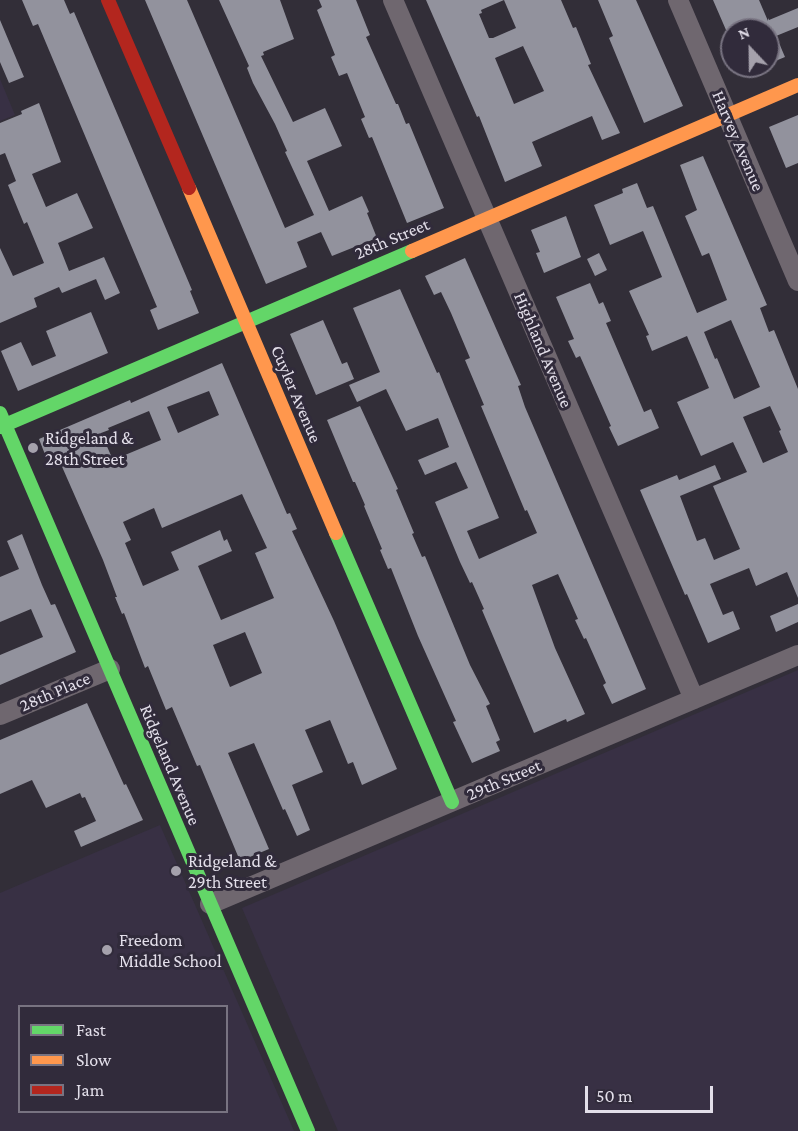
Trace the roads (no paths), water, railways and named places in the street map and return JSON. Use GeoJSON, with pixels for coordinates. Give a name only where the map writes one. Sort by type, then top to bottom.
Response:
{"type":"FeatureCollection","features":[{"type":"Feature","properties":{"kind":"street","name":"Cuyler Avenue"},"geometry":{"type":"LineString","coordinates":[[108,0],[452,802]]}},
{"type":"Feature","properties":{"kind":"street","name":"Highland Avenue"},"geometry":{"type":"LineString","coordinates":[[393,0],[694,699]]}},
{"type":"Feature","properties":{"kind":"street","name":"Harvey Avenue"},"geometry":{"type":"LineString","coordinates":[[678,0],[798,281]]}},
{"type":"Feature","properties":{"kind":"street","name":"28th Street"},"geometry":{"type":"LineString","coordinates":[[2,422],[246,322],[798,85]]}},
{"type":"Feature","properties":{"kind":"street","name":"Ridgeland Avenue"},"geometry":{"type":"LineString","coordinates":[[2,422],[308,1131]]}},
{"type":"Feature","properties":{"kind":"street","name":"29th Street"},"geometry":{"type":"LineString","coordinates":[[210,904],[798,655]]}},
{"type":"Feature","properties":{"kind":"street","name":"28th Place"},"geometry":{"type":"LineString","coordinates":[[0,715],[110,669]]}},
{"type":"Feature","properties":{"kind":"place","name":"Ridgeland & 28th Street"},"geometry":{"type":"Point","coordinates":[33,448]}},
{"type":"Feature","properties":{"kind":"place","name":"Ridgeland & 29th Street"},"geometry":{"type":"Point","coordinates":[176,871]}},
{"type":"Feature","properties":{"kind":"place","name":"Freedom Middle School"},"geometry":{"type":"Point","coordinates":[107,950]}}]}
